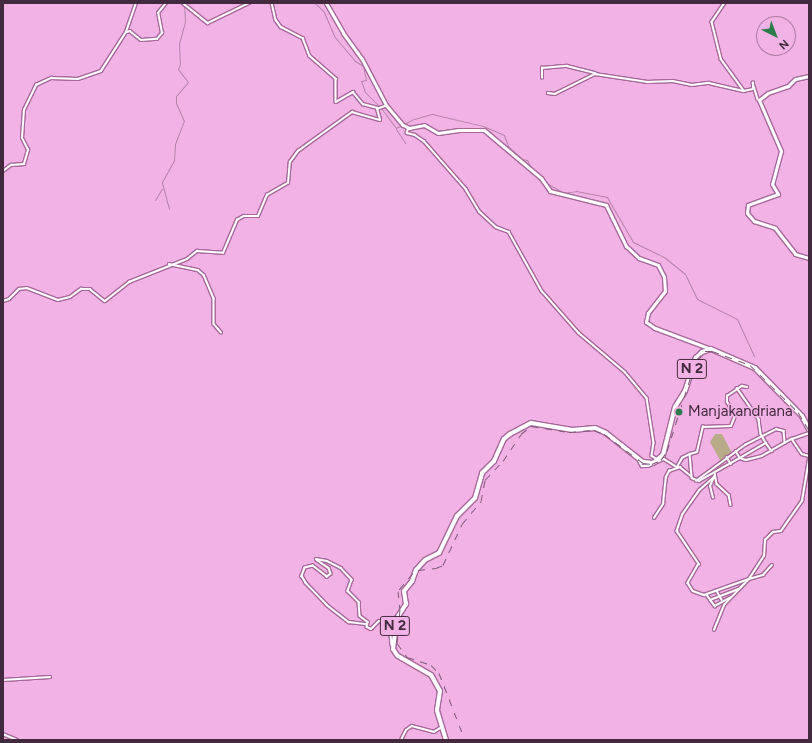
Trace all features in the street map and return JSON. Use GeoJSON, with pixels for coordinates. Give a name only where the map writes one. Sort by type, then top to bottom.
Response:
{"type":"FeatureCollection","features":[{"type":"Feature","properties":{"kind":"main road","name":"N 2"},"geometry":{"type":"LineString","coordinates":[[663,455],[675,407],[685,391],[696,358],[702,352],[711,349],[754,368],[802,416],[809,428]]}},
{"type":"Feature","properties":{"kind":"main road","name":"N 2"},"geometry":{"type":"LineString","coordinates":[[446,740],[437,710],[440,691],[431,675],[397,655],[392,644],[397,618],[406,604],[406,588],[412,581],[419,565],[443,549],[457,516],[475,498],[482,473],[494,461],[504,439],[510,434],[532,423],[572,430],[595,428],[606,433],[638,459]]}},
{"type":"Feature","properties":{"kind":"main road"},"geometry":{"type":"LineString","coordinates":[[638,459],[654,463],[663,455]]}},
{"type":"Feature","properties":{"kind":"street"},"geometry":{"type":"LineString","coordinates":[[3,171],[11,165],[24,164],[28,150],[22,138],[24,110],[36,85],[51,78],[78,79],[98,73],[109,63],[126,32],[136,3]]}},
{"type":"Feature","properties":{"kind":"street"},"geometry":{"type":"LineString","coordinates":[[126,32],[130,32],[133,36],[147,41],[157,39],[162,33],[158,13],[166,3]]}},
{"type":"Feature","properties":{"kind":"street"},"geometry":{"type":"LineString","coordinates":[[183,3],[208,23],[213,23],[249,3]]}},
{"type":"Feature","properties":{"kind":"street"},"geometry":{"type":"LineString","coordinates":[[272,3],[276,20],[281,27],[303,38],[310,56],[336,80],[336,102],[353,92],[363,104],[378,107],[384,106]]}},
{"type":"Feature","properties":{"kind":"street"},"geometry":{"type":"LineString","coordinates":[[326,3],[343,33],[362,59],[384,106],[402,125],[408,128],[424,125],[438,133],[459,130],[484,130],[541,178],[550,191],[606,205],[626,246],[639,258],[658,265],[664,277],[665,292],[648,312],[646,322],[654,328],[711,349]]}},
{"type":"Feature","properties":{"kind":"street"},"geometry":{"type":"LineString","coordinates":[[725,3],[712,22],[721,59],[744,91]]}},
{"type":"Feature","properties":{"kind":"street"},"geometry":{"type":"LineString","coordinates":[[542,78],[542,68],[567,66],[597,74],[647,82],[670,80],[692,85],[708,82],[744,91],[753,89],[752,83],[754,83],[754,94],[760,99],[781,151],[772,184],[778,194],[748,205],[747,213],[754,221],[775,228],[795,254],[809,258]]}},
{"type":"Feature","properties":{"kind":"street"},"geometry":{"type":"LineString","coordinates":[[548,93],[555,94],[569,85],[597,74]]}},
{"type":"Feature","properties":{"kind":"street"},"geometry":{"type":"LineString","coordinates":[[760,99],[788,86],[795,79],[809,76]]}},
{"type":"Feature","properties":{"kind":"street"},"geometry":{"type":"LineString","coordinates":[[3,301],[19,289],[27,288],[58,300],[70,297],[81,289],[90,289],[105,301],[123,285],[169,264],[187,259],[197,251],[223,253],[237,220],[244,216],[258,216],[267,195],[288,183],[290,162],[298,151],[352,112],[381,119],[378,107]]}},
{"type":"Feature","properties":{"kind":"street"},"geometry":{"type":"LineString","coordinates":[[408,128],[407,133],[415,134],[424,141],[466,190],[480,212],[496,227],[509,232],[542,291],[579,333],[625,372],[647,398],[654,443],[652,456],[657,459],[663,455]]}},
{"type":"Feature","properties":{"kind":"street"},"geometry":{"type":"LineString","coordinates":[[169,264],[198,270],[204,275],[214,299],[216,312],[214,324],[217,331],[221,332]]}},
{"type":"Feature","properties":{"kind":"street"},"geometry":{"type":"LineString","coordinates":[[654,518],[663,504],[667,474],[677,466],[682,458],[697,452],[703,427],[728,427],[734,423],[734,413],[727,399],[737,388],[747,387]]}},
{"type":"Feature","properties":{"kind":"street"},"geometry":{"type":"LineString","coordinates":[[737,388],[759,420],[762,436],[772,451]]}},
{"type":"Feature","properties":{"kind":"street"},"geometry":{"type":"LineString","coordinates":[[696,481],[736,451],[779,428],[784,431],[785,443]]}},
{"type":"Feature","properties":{"kind":"street"},"geometry":{"type":"LineString","coordinates":[[740,458],[754,458],[772,451],[792,439],[809,433]]}},
{"type":"Feature","properties":{"kind":"street"},"geometry":{"type":"LineString","coordinates":[[714,630],[724,605],[746,583],[764,556],[765,540],[773,532],[781,531],[802,501],[809,458],[802,454],[792,439]]}},
{"type":"Feature","properties":{"kind":"street"},"geometry":{"type":"LineString","coordinates":[[638,459],[642,466],[650,466],[664,459],[684,469],[696,481],[705,480],[766,444]]}},
{"type":"Feature","properties":{"kind":"street"},"geometry":{"type":"LineString","coordinates":[[736,451],[740,458]]}},
{"type":"Feature","properties":{"kind":"street"},"geometry":{"type":"LineString","coordinates":[[690,454],[692,478]]}},
{"type":"Feature","properties":{"kind":"street"},"geometry":{"type":"LineString","coordinates":[[727,458],[731,464]]}},
{"type":"Feature","properties":{"kind":"street"},"geometry":{"type":"LineString","coordinates":[[713,498],[710,486],[715,473]]}},
{"type":"Feature","properties":{"kind":"street"},"geometry":{"type":"LineString","coordinates":[[715,473],[717,484],[729,495],[731,505]]}},
{"type":"Feature","properties":{"kind":"street"},"geometry":{"type":"LineString","coordinates":[[714,478],[700,490],[683,514],[677,530],[699,564],[688,583],[693,591],[707,595],[763,575],[772,565]]}},
{"type":"Feature","properties":{"kind":"street"},"geometry":{"type":"LineString","coordinates":[[366,624],[368,622],[360,616],[359,602],[348,591],[352,580],[341,568],[327,561],[316,559],[329,568],[331,574],[327,577],[313,566],[305,568],[302,572],[304,580],[324,602],[349,622],[366,624],[372,629],[379,621],[390,623],[392,644]]}},
{"type":"Feature","properties":{"kind":"street"},"geometry":{"type":"LineString","coordinates":[[710,600],[732,592],[746,583]]}},
{"type":"Feature","properties":{"kind":"street"},"geometry":{"type":"LineString","coordinates":[[728,587],[732,592]]}},
{"type":"Feature","properties":{"kind":"street"},"geometry":{"type":"LineString","coordinates":[[717,591],[722,600]]}},
{"type":"Feature","properties":{"kind":"street"},"geometry":{"type":"LineString","coordinates":[[707,595],[715,606],[722,600],[732,597]]}},
{"type":"Feature","properties":{"kind":"street"},"geometry":{"type":"LineString","coordinates":[[3,680],[50,677]]}},
{"type":"Feature","properties":{"kind":"street"},"geometry":{"type":"LineString","coordinates":[[401,740],[406,730],[412,726],[434,732],[442,728]]}},
{"type":"Feature","properties":{"kind":"street"},"geometry":{"type":"LineString","coordinates":[[3,734],[17,740]]}},
{"type":"Feature","properties":{"kind":"shaded area"},"geometry":{"type":"Polygon","coordinates":[[[715,434],[722,434],[732,453],[721,462],[710,442],[715,434]]]}},
{"type":"Feature","properties":{"kind":"waterway"},"geometry":{"type":"LineString","coordinates":[[169,209],[162,182],[174,160],[175,144],[184,121],[176,103],[176,96],[188,82],[178,69],[180,64],[179,44],[185,22],[184,3]]}},
{"type":"Feature","properties":{"kind":"waterway"},"geometry":{"type":"LineString","coordinates":[[315,3],[324,12],[334,36],[355,61],[363,66],[366,80],[361,81],[365,92],[381,108],[396,128],[414,119],[432,114],[483,126],[504,135],[508,146],[522,159],[527,160],[531,168]]}},
{"type":"Feature","properties":{"kind":"waterway"},"geometry":{"type":"LineString","coordinates":[[396,129],[405,143]]}},
{"type":"Feature","properties":{"kind":"waterway"},"geometry":{"type":"LineString","coordinates":[[546,183],[564,193],[576,191],[607,197],[633,242],[664,257],[685,274],[697,299],[737,319],[754,356]]}},
{"type":"Feature","properties":{"kind":"waterway"},"geometry":{"type":"LineString","coordinates":[[155,200],[162,189]]}},
{"type":"Feature","properties":{"kind":"railway"},"geometry":{"type":"LineString","coordinates":[[418,570],[436,568],[443,565],[462,524],[481,501],[485,480],[503,461],[521,434],[531,426],[569,432],[594,430],[604,434],[643,463],[652,464],[661,460],[667,451],[696,360],[705,351],[712,351],[750,365],[798,412],[809,430]]}},
{"type":"Feature","properties":{"kind":"railway"},"geometry":{"type":"LineString","coordinates":[[413,573],[398,591],[400,609],[397,643],[407,657],[431,665],[439,673],[465,740]]}},
{"type":"Feature","properties":{"kind":"place","name":"Manjakandriana"},"geometry":{"type":"Point","coordinates":[679,412]}}]}
